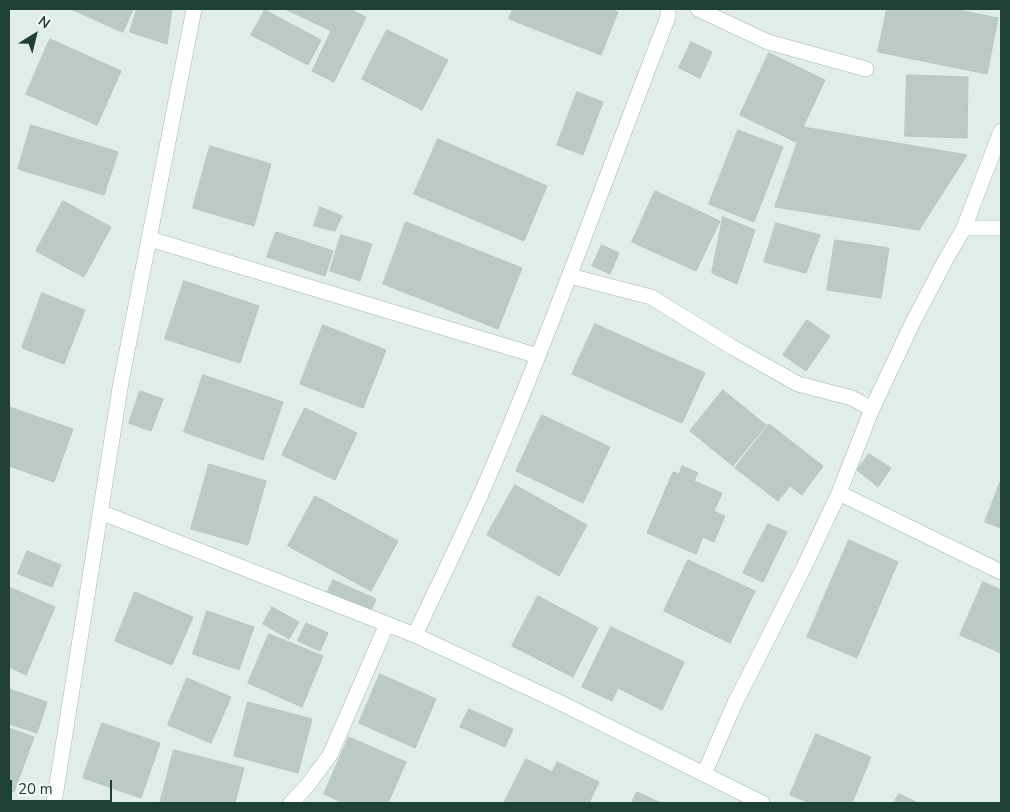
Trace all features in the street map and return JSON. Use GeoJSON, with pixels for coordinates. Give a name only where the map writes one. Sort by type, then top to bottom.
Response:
{"type":"FeatureCollection","features":[{"type":"Feature","properties":{"kind":"street"},"geometry":{"type":"LineString","coordinates":[[54,803],[121,382],[194,9]]}},
{"type":"Feature","properties":{"kind":"street"},"geometry":{"type":"LineString","coordinates":[[415,635],[488,478],[538,356],[668,17],[668,9]]}},
{"type":"Feature","properties":{"kind":"street"},"geometry":{"type":"LineString","coordinates":[[698,9],[768,42],[866,70]]}},
{"type":"Feature","properties":{"kind":"street"},"geometry":{"type":"LineString","coordinates":[[704,774],[735,703],[839,493],[872,409],[912,324],[964,228],[1001,131]]}},
{"type":"Feature","properties":{"kind":"street"},"geometry":{"type":"LineString","coordinates":[[964,228],[1001,228]]}},
{"type":"Feature","properties":{"kind":"street"},"geometry":{"type":"LineString","coordinates":[[150,239],[538,356]]}},
{"type":"Feature","properties":{"kind":"street"},"geometry":{"type":"LineString","coordinates":[[570,276],[651,298],[798,384],[852,398],[872,409]]}},
{"type":"Feature","properties":{"kind":"street"},"geometry":{"type":"LineString","coordinates":[[839,493],[1001,572]]}},
{"type":"Feature","properties":{"kind":"street"},"geometry":{"type":"LineString","coordinates":[[100,512],[415,635],[563,704],[762,803]]}},
{"type":"Feature","properties":{"kind":"street"},"geometry":{"type":"LineString","coordinates":[[291,803],[307,786],[330,754],[387,624]]}},
{"type":"Feature","properties":{"kind":"building"},"geometry":{"type":"Polygon","coordinates":[[[71,9],[133,9],[123,32],[71,9]]]}},
{"type":"Feature","properties":{"kind":"building"},"geometry":{"type":"Polygon","coordinates":[[[137,9],[172,9],[167,44],[130,32],[137,9]]]}},
{"type":"Feature","properties":{"kind":"building"},"geometry":{"type":"Polygon","coordinates":[[[285,9],[349,9],[366,17],[334,82],[312,71],[331,31],[285,9]]]}},
{"type":"Feature","properties":{"kind":"building"},"geometry":{"type":"Polygon","coordinates":[[[513,9],[610,9],[618,12],[601,55],[509,19],[513,9]]]}},
{"type":"Feature","properties":{"kind":"building"},"geometry":{"type":"Polygon","coordinates":[[[887,9],[954,9],[998,18],[987,74],[878,52],[887,9]]]}},
{"type":"Feature","properties":{"kind":"building"},"geometry":{"type":"Polygon","coordinates":[[[265,10],[321,40],[308,65],[251,35],[265,10]]]}},
{"type":"Feature","properties":{"kind":"building"},"geometry":{"type":"Polygon","coordinates":[[[387,30],[448,60],[422,110],[362,79],[387,30]]]}},
{"type":"Feature","properties":{"kind":"building"},"geometry":{"type":"Polygon","coordinates":[[[50,39],[121,71],[97,125],[26,94],[50,39]]]}},
{"type":"Feature","properties":{"kind":"building"},"geometry":{"type":"Polygon","coordinates":[[[691,42],[712,52],[700,78],[679,68],[691,42]]]}},
{"type":"Feature","properties":{"kind":"building"},"geometry":{"type":"Polygon","coordinates":[[[769,53],[825,80],[796,142],[740,115],[769,53]]]}},
{"type":"Feature","properties":{"kind":"building"},"geometry":{"type":"Polygon","coordinates":[[[907,75],[968,77],[967,138],[905,136],[907,75]]]}},
{"type":"Feature","properties":{"kind":"building"},"geometry":{"type":"Polygon","coordinates":[[[577,92],[603,102],[583,155],[557,145],[577,92]]]}},
{"type":"Feature","properties":{"kind":"building"},"geometry":{"type":"Polygon","coordinates":[[[31,125],[118,152],[104,195],[18,169],[31,125]]]}},
{"type":"Feature","properties":{"kind":"building"},"geometry":{"type":"Polygon","coordinates":[[[803,127],[967,155],[919,230],[775,207],[803,127]]]}},
{"type":"Feature","properties":{"kind":"building"},"geometry":{"type":"Polygon","coordinates":[[[738,130],[783,147],[754,222],[709,204],[738,130]]]}},
{"type":"Feature","properties":{"kind":"building"},"geometry":{"type":"Polygon","coordinates":[[[438,139],[547,186],[524,241],[414,194],[438,139]]]}},
{"type":"Feature","properties":{"kind":"building"},"geometry":{"type":"Polygon","coordinates":[[[210,146],[271,164],[254,226],[193,208],[210,146]]]}},
{"type":"Feature","properties":{"kind":"building"},"geometry":{"type":"Polygon","coordinates":[[[655,191],[720,221],[696,271],[632,242],[655,191]]]}},
{"type":"Feature","properties":{"kind":"building"},"geometry":{"type":"Polygon","coordinates":[[[63,201],[111,227],[84,277],[36,251],[63,201]]]}},
{"type":"Feature","properties":{"kind":"building"},"geometry":{"type":"Polygon","coordinates":[[[320,207],[342,216],[335,231],[314,226],[320,207]]]}},
{"type":"Feature","properties":{"kind":"building"},"geometry":{"type":"Polygon","coordinates":[[[723,217],[755,230],[737,284],[712,273],[723,217]]]}},
{"type":"Feature","properties":{"kind":"building"},"geometry":{"type":"Polygon","coordinates":[[[406,222],[522,268],[498,329],[383,284],[406,222]]]}},
{"type":"Feature","properties":{"kind":"building"},"geometry":{"type":"Polygon","coordinates":[[[776,223],[820,235],[806,273],[764,262],[776,223]]]}},
{"type":"Feature","properties":{"kind":"building"},"geometry":{"type":"Polygon","coordinates":[[[276,232],[333,251],[325,276],[267,257],[276,232]]]}},
{"type":"Feature","properties":{"kind":"building"},"geometry":{"type":"Polygon","coordinates":[[[341,235],[372,244],[360,281],[330,271],[341,235]]]}},
{"type":"Feature","properties":{"kind":"building"},"geometry":{"type":"Polygon","coordinates":[[[835,240],[889,248],[881,298],[827,290],[835,240]]]}},
{"type":"Feature","properties":{"kind":"building"},"geometry":{"type":"Polygon","coordinates":[[[602,245],[619,253],[610,274],[592,266],[602,245]]]}},
{"type":"Feature","properties":{"kind":"building"},"geometry":{"type":"Polygon","coordinates":[[[184,281],[259,306],[240,363],[165,339],[184,281]]]}},
{"type":"Feature","properties":{"kind":"building"},"geometry":{"type":"Polygon","coordinates":[[[42,293],[85,310],[64,364],[22,348],[42,293]]]}},
{"type":"Feature","properties":{"kind":"building"},"geometry":{"type":"Polygon","coordinates":[[[807,320],[830,336],[806,371],[783,355],[807,320]]]}},
{"type":"Feature","properties":{"kind":"building"},"geometry":{"type":"Polygon","coordinates":[[[595,324],[705,373],[682,423],[572,374],[595,324]]]}},
{"type":"Feature","properties":{"kind":"building"},"geometry":{"type":"Polygon","coordinates":[[[323,325],[386,350],[363,408],[300,384],[323,325]]]}},
{"type":"Feature","properties":{"kind":"building"},"geometry":{"type":"Polygon","coordinates":[[[203,375],[283,402],[263,460],[184,432],[203,375]]]}},
{"type":"Feature","properties":{"kind":"building"},"geometry":{"type":"Polygon","coordinates":[[[723,390],[766,425],[733,466],[690,431],[723,390]]]}},
{"type":"Feature","properties":{"kind":"building"},"geometry":{"type":"Polygon","coordinates":[[[140,391],[163,399],[151,431],[129,423],[140,391]]]}},
{"type":"Feature","properties":{"kind":"building"},"geometry":{"type":"Polygon","coordinates":[[[9,407],[73,429],[54,482],[9,466],[9,407]]]}},
{"type":"Feature","properties":{"kind":"building"},"geometry":{"type":"Polygon","coordinates":[[[305,408],[357,433],[335,480],[282,455],[305,408]]]}},
{"type":"Feature","properties":{"kind":"building"},"geometry":{"type":"Polygon","coordinates":[[[542,415],[610,447],[583,503],[516,471],[542,415]]]}},
{"type":"Feature","properties":{"kind":"building"},"geometry":{"type":"Polygon","coordinates":[[[769,424],[823,466],[802,495],[790,486],[778,501],[735,468],[769,424]]]}},
{"type":"Feature","properties":{"kind":"building"},"geometry":{"type":"Polygon","coordinates":[[[869,454],[891,468],[878,487],[857,470],[869,454]]]}},
{"type":"Feature","properties":{"kind":"building"},"geometry":{"type":"Polygon","coordinates":[[[209,464],[266,481],[248,545],[191,529],[209,464]]]}},
{"type":"Feature","properties":{"kind":"building"},"geometry":{"type":"Polygon","coordinates":[[[682,466],[698,473],[694,481],[722,493],[714,511],[725,516],[714,542],[703,537],[696,554],[647,533],[673,472],[679,474],[682,466]]]}},
{"type":"Feature","properties":{"kind":"building"},"geometry":{"type":"Polygon","coordinates":[[[1001,480],[1001,528],[985,522],[1001,480]]]}},
{"type":"Feature","properties":{"kind":"building"},"geometry":{"type":"Polygon","coordinates":[[[515,485],[587,525],[559,576],[487,535],[515,485]]]}},
{"type":"Feature","properties":{"kind":"building"},"geometry":{"type":"Polygon","coordinates":[[[315,496],[398,541],[371,591],[288,546],[315,496]]]}},
{"type":"Feature","properties":{"kind":"building"},"geometry":{"type":"Polygon","coordinates":[[[768,524],[787,532],[763,582],[743,573],[768,524]]]}},
{"type":"Feature","properties":{"kind":"building"},"geometry":{"type":"Polygon","coordinates":[[[849,540],[898,562],[857,658],[807,637],[849,540]]]}},
{"type":"Feature","properties":{"kind":"building"},"geometry":{"type":"Polygon","coordinates":[[[27,551],[61,565],[52,587],[18,574],[27,551]]]}},
{"type":"Feature","properties":{"kind":"building"},"geometry":{"type":"Polygon","coordinates":[[[688,560],[755,591],[730,643],[664,611],[688,560]]]}},
{"type":"Feature","properties":{"kind":"building"},"geometry":{"type":"Polygon","coordinates":[[[333,580],[376,599],[369,616],[325,597],[333,580]]]}},
{"type":"Feature","properties":{"kind":"building"},"geometry":{"type":"Polygon","coordinates":[[[983,582],[1001,590],[1001,653],[960,635],[983,582]]]}},
{"type":"Feature","properties":{"kind":"building"},"geometry":{"type":"Polygon","coordinates":[[[9,587],[55,607],[26,675],[9,667],[9,587]]]}},
{"type":"Feature","properties":{"kind":"building"},"geometry":{"type":"Polygon","coordinates":[[[135,592],[193,617],[172,665],[115,641],[135,592]]]}},
{"type":"Feature","properties":{"kind":"building"},"geometry":{"type":"Polygon","coordinates":[[[538,596],[598,628],[573,677],[512,646],[538,596]]]}},
{"type":"Feature","properties":{"kind":"building"},"geometry":{"type":"Polygon","coordinates":[[[272,607],[299,622],[289,639],[263,624],[272,607]]]}},
{"type":"Feature","properties":{"kind":"building"},"geometry":{"type":"Polygon","coordinates":[[[207,611],[254,627],[239,670],[193,654],[207,611]]]}},
{"type":"Feature","properties":{"kind":"building"},"geometry":{"type":"Polygon","coordinates":[[[306,623],[328,633],[320,651],[298,641],[306,623]]]}},
{"type":"Feature","properties":{"kind":"building"},"geometry":{"type":"Polygon","coordinates":[[[611,627],[684,662],[662,710],[618,688],[612,701],[582,687],[611,627]]]}},
{"type":"Feature","properties":{"kind":"building"},"geometry":{"type":"Polygon","coordinates":[[[269,634],[323,656],[302,707],[248,683],[269,634]]]}},
{"type":"Feature","properties":{"kind":"building"},"geometry":{"type":"Polygon","coordinates":[[[380,674],[436,699],[415,748],[359,723],[380,674]]]}},
{"type":"Feature","properties":{"kind":"building"},"geometry":{"type":"Polygon","coordinates":[[[187,678],[231,697],[211,743],[168,725],[187,678]]]}},
{"type":"Feature","properties":{"kind":"building"},"geometry":{"type":"Polygon","coordinates":[[[9,689],[47,702],[37,733],[9,724],[9,689]]]}},
{"type":"Feature","properties":{"kind":"building"},"geometry":{"type":"Polygon","coordinates":[[[248,702],[312,719],[298,773],[234,756],[248,702]]]}},
{"type":"Feature","properties":{"kind":"building"},"geometry":{"type":"Polygon","coordinates":[[[469,709],[513,729],[505,747],[460,727],[469,709]]]}},
{"type":"Feature","properties":{"kind":"building"},"geometry":{"type":"Polygon","coordinates":[[[102,723],[160,743],[141,798],[83,778],[102,723]]]}},
{"type":"Feature","properties":{"kind":"building"},"geometry":{"type":"Polygon","coordinates":[[[9,728],[34,737],[14,792],[9,790],[9,728]]]}},
{"type":"Feature","properties":{"kind":"building"},"geometry":{"type":"Polygon","coordinates":[[[816,734],[871,757],[852,803],[810,803],[790,795],[816,734]]]}},
{"type":"Feature","properties":{"kind":"building"},"geometry":{"type":"Polygon","coordinates":[[[349,737],[406,762],[388,803],[343,803],[324,794],[349,737]]]}},
{"type":"Feature","properties":{"kind":"building"},"geometry":{"type":"Polygon","coordinates":[[[174,750],[244,768],[235,803],[160,803],[174,750]]]}},
{"type":"Feature","properties":{"kind":"building"},"geometry":{"type":"Polygon","coordinates":[[[526,759],[552,772],[557,762],[599,782],[589,803],[504,803],[526,759]]]}},
{"type":"Feature","properties":{"kind":"building"},"geometry":{"type":"Polygon","coordinates":[[[637,792],[661,803],[632,803],[637,792]]]}},
{"type":"Feature","properties":{"kind":"building"},"geometry":{"type":"Polygon","coordinates":[[[899,794],[918,803],[894,803],[899,794]]]}}]}
